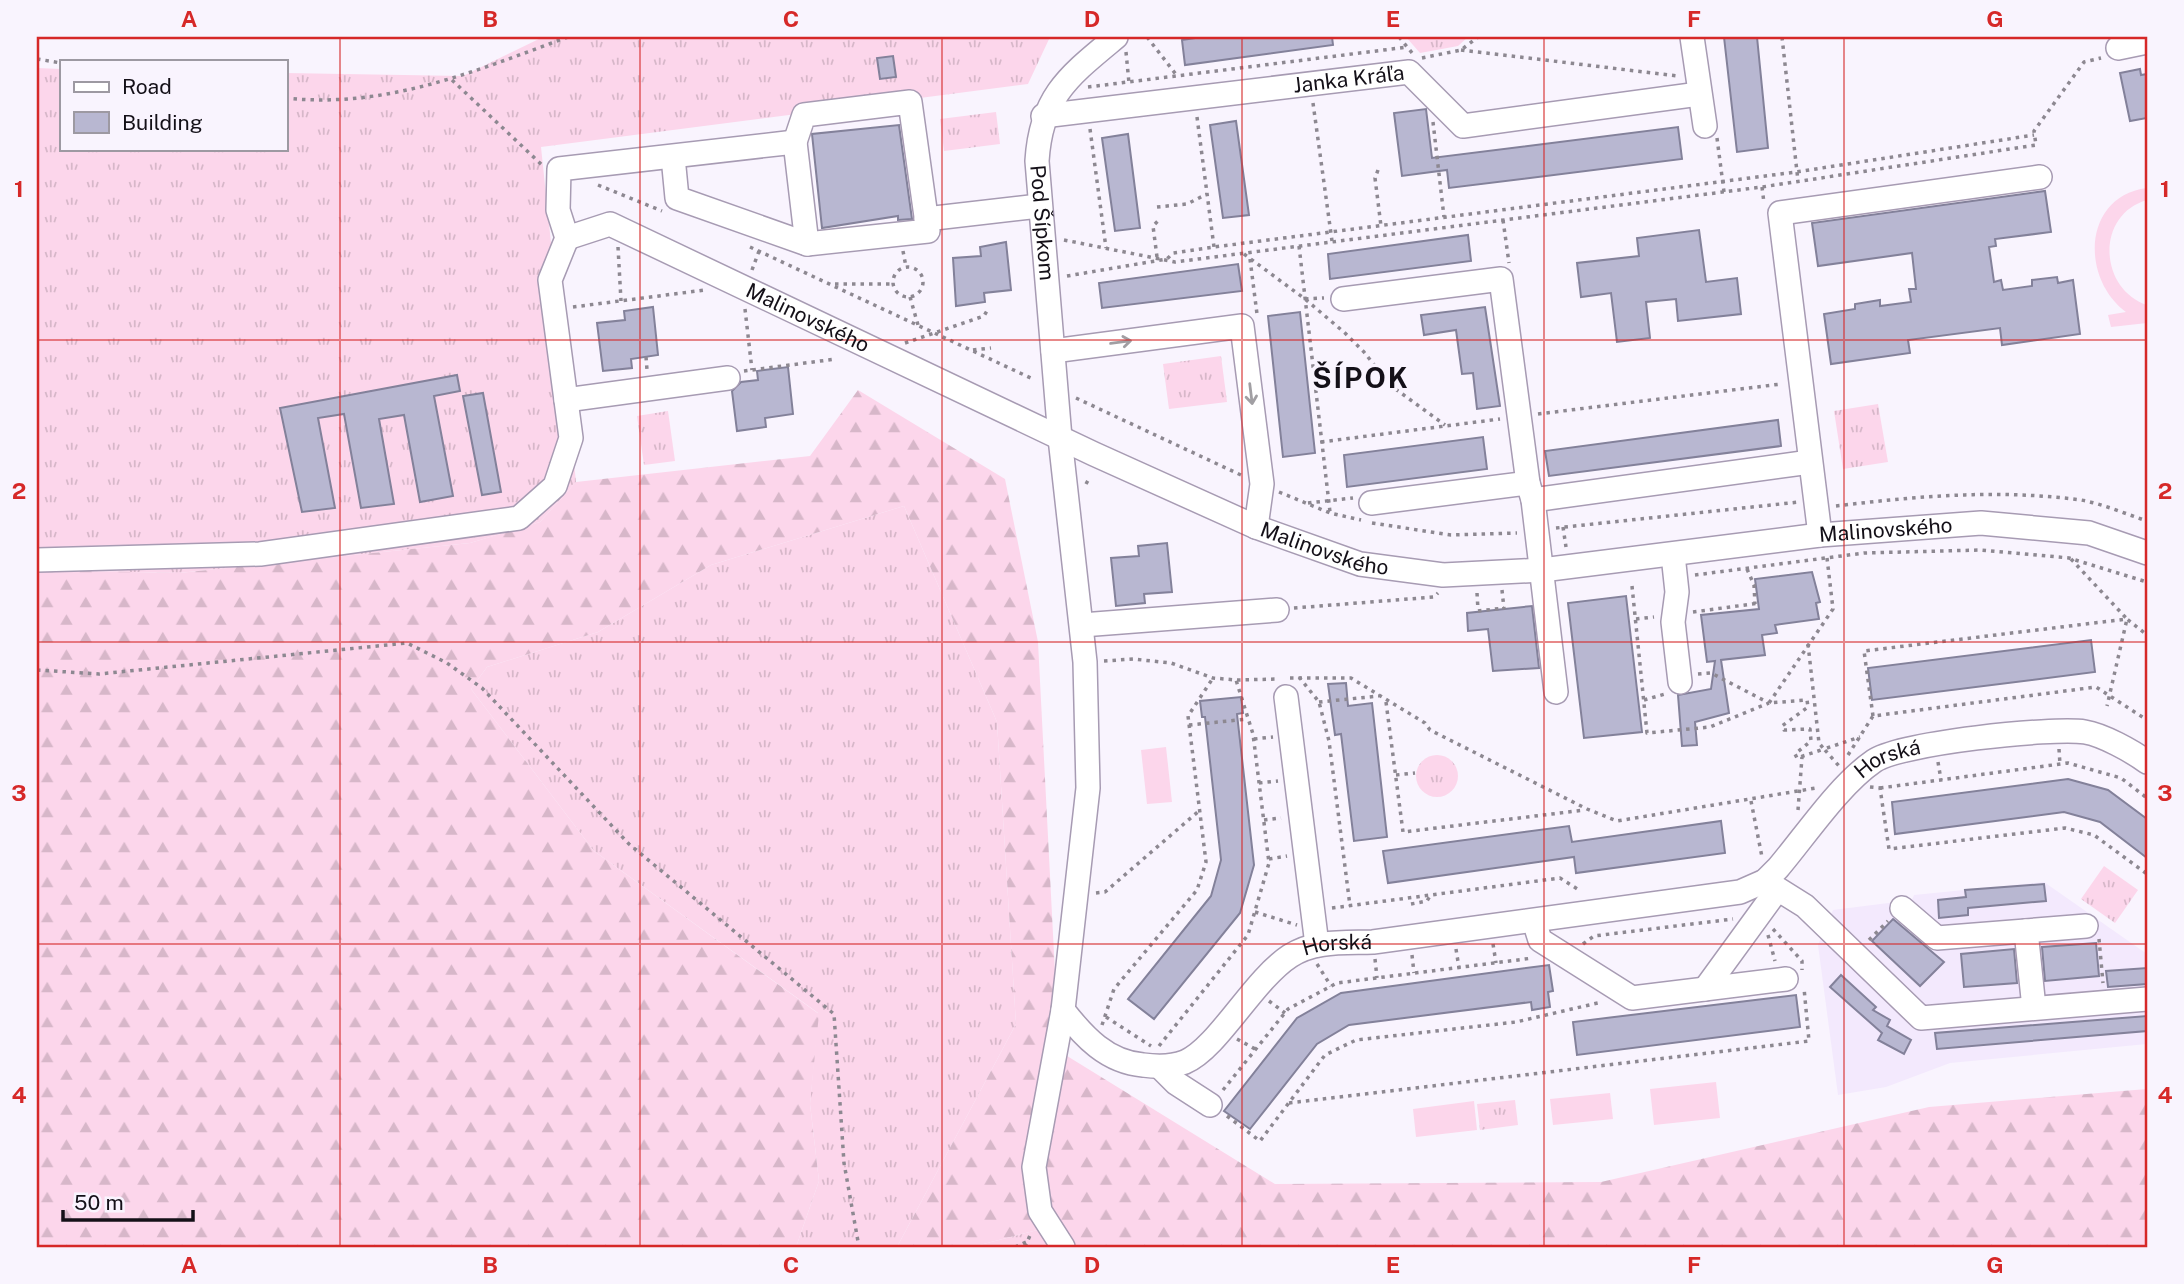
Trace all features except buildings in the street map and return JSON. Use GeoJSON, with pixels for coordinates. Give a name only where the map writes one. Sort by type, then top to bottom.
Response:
{"type":"FeatureCollection","features":[{"type":"Feature","properties":{"kind":"street"},"geometry":{"type":"LineString","coordinates":[[1692,37],[1698,86],[1711,129]]}},
{"type":"Feature","properties":{"kind":"street","name":"Pod Šípkom"},"geometry":{"type":"LineString","coordinates":[[1060,438],[1037,161],[1043,116],[1068,77],[1120,40]]}},
{"type":"Feature","properties":{"kind":"street"},"geometry":{"type":"LineString","coordinates":[[2118,48],[2147,42]]}},
{"type":"Feature","properties":{"kind":"street","name":"Janka Kráľa"},"geometry":{"type":"LineString","coordinates":[[1043,116],[1409,72],[1463,126],[1698,86]]}},
{"type":"Feature","properties":{"kind":"street"},"geometry":{"type":"LineString","coordinates":[[673,157],[677,198],[807,244],[928,231],[910,102],[804,116],[795,142],[807,244]]}},
{"type":"Feature","properties":{"kind":"street"},"geometry":{"type":"LineString","coordinates":[[37,560],[260,554],[519,518],[555,486],[571,438],[550,280],[567,239],[558,210],[559,169],[795,142]]}},
{"type":"Feature","properties":{"kind":"street"},"geometry":{"type":"LineString","coordinates":[[1820,535],[1780,213],[2040,177]]}},
{"type":"Feature","properties":{"kind":"street"},"geometry":{"type":"LineString","coordinates":[[926,219],[1040,206]]}},
{"type":"Feature","properties":{"kind":"street","name":"Malinovského"},"geometry":{"type":"LineString","coordinates":[[567,239],[610,223],[1060,438],[1092,465],[1360,564],[1443,575],[1542,570],[1820,535],[1981,523],[2089,533],[2147,553]]}},
{"type":"Feature","properties":{"kind":"street"},"geometry":{"type":"LineString","coordinates":[[1338,298],[1501,279],[1537,531],[1556,692]]}},
{"type":"Feature","properties":{"kind":"street"},"geometry":{"type":"LineString","coordinates":[[1053,351],[1242,326],[1262,484],[1256,527]]}},
{"type":"Feature","properties":{"kind":"street"},"geometry":{"type":"LineString","coordinates":[[566,400],[728,378]]}},
{"type":"Feature","properties":{"kind":"street"},"geometry":{"type":"LineString","coordinates":[[1060,438],[1075,483],[1088,788],[1063,1010],[1034,1167],[1040,1211],[1063,1247]]}},
{"type":"Feature","properties":{"kind":"street"},"geometry":{"type":"LineString","coordinates":[[1371,503],[1530,491],[1810,462]]}},
{"type":"Feature","properties":{"kind":"street"},"geometry":{"type":"LineString","coordinates":[[1075,483],[1092,465]]}},
{"type":"Feature","properties":{"kind":"street"},"geometry":{"type":"LineString","coordinates":[[1673,555],[1677,592],[1673,622],[1680,679]]}},
{"type":"Feature","properties":{"kind":"street"},"geometry":{"type":"LineString","coordinates":[[1082,625],[1277,610]]}},
{"type":"Feature","properties":{"kind":"street"},"geometry":{"type":"LineString","coordinates":[[1286,697],[1306,918],[1317,944]]}},
{"type":"Feature","properties":{"kind":"street","name":"Horská"},"geometry":{"type":"LineString","coordinates":[[1063,1010],[1084,1037],[1101,1051],[1135,1065],[1160,1067],[1186,1062],[1205,1047],[1253,989],[1289,956],[1317,944],[1373,942],[1740,892],[1771,885],[1849,776],[1875,760],[1902,750],[2055,729],[2088,733],[2147,762]]}},
{"type":"Feature","properties":{"kind":"street"},"geometry":{"type":"LineString","coordinates":[[1705,989],[1765,926],[1771,885],[1805,906],[1920,1018],[2147,999]]}},
{"type":"Feature","properties":{"kind":"street"},"geometry":{"type":"LineString","coordinates":[[1902,908],[1937,939],[2086,926]]}},
{"type":"Feature","properties":{"kind":"street"},"geometry":{"type":"LineString","coordinates":[[1534,921],[1540,940],[1632,998],[1786,979]]}},
{"type":"Feature","properties":{"kind":"street"},"geometry":{"type":"LineString","coordinates":[[2026,931],[2034,1008]]}},
{"type":"Feature","properties":{"kind":"street"},"geometry":{"type":"LineString","coordinates":[[1160,1067],[1177,1083],[1210,1105]]}},
{"type":"Feature","properties":{"kind":"path"},"geometry":{"type":"LineString","coordinates":[[287,98],[358,99],[423,89],[568,37]]}},
{"type":"Feature","properties":{"kind":"path"},"geometry":{"type":"LineString","coordinates":[[1147,37],[1194,97],[1214,247]]}},
{"type":"Feature","properties":{"kind":"path"},"geometry":{"type":"LineString","coordinates":[[1399,37],[1418,59],[1461,50],[1698,86]]}},
{"type":"Feature","properties":{"kind":"path"},"geometry":{"type":"LineString","coordinates":[[1461,50],[1478,37]]}},
{"type":"Feature","properties":{"kind":"path"},"geometry":{"type":"LineString","coordinates":[[1782,37],[1798,181]]}},
{"type":"Feature","properties":{"kind":"path"},"geometry":{"type":"LineString","coordinates":[[1120,40],[1132,106]]}},
{"type":"Feature","properties":{"kind":"path"},"geometry":{"type":"LineString","coordinates":[[1081,88],[1408,47]]}},
{"type":"Feature","properties":{"kind":"path"},"geometry":{"type":"LineString","coordinates":[[1051,238],[1175,262],[1762,187],[2036,145],[2034,131],[2084,62],[2114,54],[2118,48]]}},
{"type":"Feature","properties":{"kind":"path"},"geometry":{"type":"LineString","coordinates":[[37,59],[60,63]]}},
{"type":"Feature","properties":{"kind":"path"},"geometry":{"type":"LineString","coordinates":[[452,80],[546,169],[559,169]]}},
{"type":"Feature","properties":{"kind":"path"},"geometry":{"type":"LineString","coordinates":[[1310,83],[1332,242]]}},
{"type":"Feature","properties":{"kind":"path"},"geometry":{"type":"LineString","coordinates":[[1429,92],[1444,218]]}},
{"type":"Feature","properties":{"kind":"path"},"geometry":{"type":"LineString","coordinates":[[1089,120],[1106,248]]}},
{"type":"Feature","properties":{"kind":"path"},"geometry":{"type":"LineString","coordinates":[[1711,129],[1724,192]]}},
{"type":"Feature","properties":{"kind":"path"},"geometry":{"type":"LineString","coordinates":[[1167,260],[1173,253],[1214,247],[1796,172],[2035,135]]}},
{"type":"Feature","properties":{"kind":"path"},"geometry":{"type":"LineString","coordinates":[[1959,147],[1960,157]]}},
{"type":"Feature","properties":{"kind":"path"},"geometry":{"type":"LineString","coordinates":[[1879,159],[1880,169]]}},
{"type":"Feature","properties":{"kind":"path"},"geometry":{"type":"LineString","coordinates":[[1378,170],[1375,177],[1381,226]]}},
{"type":"Feature","properties":{"kind":"path"},"geometry":{"type":"LineString","coordinates":[[596,184],[671,214]]}},
{"type":"Feature","properties":{"kind":"path"},"geometry":{"type":"LineString","coordinates":[[1762,187],[1765,210]]}},
{"type":"Feature","properties":{"kind":"path"},"geometry":{"type":"LineString","coordinates":[[1637,193],[1638,202]]}},
{"type":"Feature","properties":{"kind":"path"},"geometry":{"type":"LineString","coordinates":[[1157,207],[1187,204],[1207,194]]}},
{"type":"Feature","properties":{"kind":"path"},"geometry":{"type":"LineString","coordinates":[[1478,213],[1479,222]]}},
{"type":"Feature","properties":{"kind":"path"},"geometry":{"type":"LineString","coordinates":[[1503,219],[1509,266]]}},
{"type":"Feature","properties":{"kind":"path"},"geometry":{"type":"LineString","coordinates":[[1157,259],[1153,226],[1159,220]]}},
{"type":"Feature","properties":{"kind":"path"},"geometry":{"type":"LineString","coordinates":[[618,242],[621,301]]}},
{"type":"Feature","properties":{"kind":"path"},"geometry":{"type":"LineString","coordinates":[[742,243],[1045,385]]}},
{"type":"Feature","properties":{"kind":"path"},"geometry":{"type":"LineString","coordinates":[[1231,245],[1232,254]]}},
{"type":"Feature","properties":{"kind":"path"},"geometry":{"type":"LineString","coordinates":[[1299,246],[1330,513]]}},
{"type":"Feature","properties":{"kind":"path"},"geometry":{"type":"LineString","coordinates":[[749,276],[759,251]]}},
{"type":"Feature","properties":{"kind":"path"},"geometry":{"type":"LineString","coordinates":[[1243,253],[1305,299],[1364,352],[1390,385],[1446,426]]}},
{"type":"Feature","properties":{"kind":"path"},"geometry":{"type":"LineString","coordinates":[[1054,278],[1157,259]]}},
{"type":"Feature","properties":{"kind":"path"},"geometry":{"type":"LineString","coordinates":[[906,267],[918,270],[923,280],[920,291],[910,297],[899,294],[893,284],[896,273],[906,267]]}},
{"type":"Feature","properties":{"kind":"path"},"geometry":{"type":"LineString","coordinates":[[832,284],[893,284]]}},
{"type":"Feature","properties":{"kind":"path"},"geometry":{"type":"LineString","coordinates":[[554,309],[707,290]]}},
{"type":"Feature","properties":{"kind":"path"},"geometry":{"type":"LineString","coordinates":[[910,297],[918,325]]}},
{"type":"Feature","properties":{"kind":"path"},"geometry":{"type":"LineString","coordinates":[[1305,299],[1338,298]]}},
{"type":"Feature","properties":{"kind":"path"},"geometry":{"type":"LineString","coordinates":[[744,299],[752,370]]}},
{"type":"Feature","properties":{"kind":"path"},"geometry":{"type":"LineString","coordinates":[[895,346],[984,316],[988,309]]}},
{"type":"Feature","properties":{"kind":"path"},"geometry":{"type":"LineString","coordinates":[[971,350],[991,348]]}},
{"type":"Feature","properties":{"kind":"path"},"geometry":{"type":"LineString","coordinates":[[728,378],[735,372],[836,359]]}},
{"type":"Feature","properties":{"kind":"path"},"geometry":{"type":"LineString","coordinates":[[1321,442],[1799,381]]}},
{"type":"Feature","properties":{"kind":"path"},"geometry":{"type":"LineString","coordinates":[[1068,394],[1330,513],[1395,529],[1451,535],[1537,531],[1801,501]]}},
{"type":"Feature","properties":{"kind":"path"},"geometry":{"type":"LineString","coordinates":[[1075,483],[1092,465]]}},
{"type":"Feature","properties":{"kind":"path"},"geometry":{"type":"LineString","coordinates":[[1824,507],[1981,492],[2084,501],[2147,521]]}},
{"type":"Feature","properties":{"kind":"path"},"geometry":{"type":"LineString","coordinates":[[1306,503],[1360,498],[1371,503]]}},
{"type":"Feature","properties":{"kind":"path"},"geometry":{"type":"LineString","coordinates":[[1563,527],[1566,549]]}},
{"type":"Feature","properties":{"kind":"path"},"geometry":{"type":"LineString","coordinates":[[1695,575],[1864,553],[1981,550],[2069,558],[2147,582]]}},
{"type":"Feature","properties":{"kind":"path"},"geometry":{"type":"LineString","coordinates":[[1769,703],[1833,609],[1827,558]]}},
{"type":"Feature","properties":{"kind":"path"},"geometry":{"type":"LineString","coordinates":[[2069,558],[2127,619],[2147,635]]}},
{"type":"Feature","properties":{"kind":"path"},"geometry":{"type":"LineString","coordinates":[[1718,609],[1758,603],[1747,569]]}},
{"type":"Feature","properties":{"kind":"path"},"geometry":{"type":"LineString","coordinates":[[1632,586],[1647,733],[1710,727],[1769,703],[1815,700]]}},
{"type":"Feature","properties":{"kind":"path"},"geometry":{"type":"LineString","coordinates":[[1477,591],[1478,612],[1504,608],[1502,590]]}},
{"type":"Feature","properties":{"kind":"path"},"geometry":{"type":"LineString","coordinates":[[1277,610],[1434,597],[1440,591]]}},
{"type":"Feature","properties":{"kind":"path"},"geometry":{"type":"LineString","coordinates":[[2107,706],[2127,619]]}},
{"type":"Feature","properties":{"kind":"path"},"geometry":{"type":"LineString","coordinates":[[1849,776],[1860,736],[1873,716],[1864,651],[2127,619]]}},
{"type":"Feature","properties":{"kind":"path"},"geometry":{"type":"LineString","coordinates":[[37,670],[99,674],[407,643],[447,663],[482,688],[629,844],[834,1014],[844,1163],[859,1247]]}},
{"type":"Feature","properties":{"kind":"path"},"geometry":{"type":"LineString","coordinates":[[1808,644],[1819,743],[1849,776],[1880,788],[2068,763],[2121,778],[2147,799]]}},
{"type":"Feature","properties":{"kind":"path"},"geometry":{"type":"LineString","coordinates":[[1099,661],[1133,659],[1171,663],[1213,678],[1237,680],[1351,678],[1425,723],[1430,730],[1587,809],[1617,821],[1751,801],[1820,787]]}},
{"type":"Feature","properties":{"kind":"path"},"geometry":{"type":"LineString","coordinates":[[1680,679],[1711,673],[1769,703]]}},
{"type":"Feature","properties":{"kind":"path"},"geometry":{"type":"LineString","coordinates":[[1299,677],[1319,702],[1329,741],[1350,906]]}},
{"type":"Feature","properties":{"kind":"path"},"geometry":{"type":"LineString","coordinates":[[1093,1018],[1100,1029],[1114,989],[1197,890],[1206,862],[1188,716],[1213,678]]}},
{"type":"Feature","properties":{"kind":"path"},"geometry":{"type":"LineString","coordinates":[[1106,1017],[1157,1049],[1248,935],[1269,859],[1254,739],[1237,680]]}},
{"type":"Feature","properties":{"kind":"path"},"geometry":{"type":"LineString","coordinates":[[1873,716],[2096,687],[2147,720]]}},
{"type":"Feature","properties":{"kind":"path"},"geometry":{"type":"LineString","coordinates":[[1319,702],[1379,696]]}},
{"type":"Feature","properties":{"kind":"path"},"geometry":{"type":"LineString","coordinates":[[1386,701],[1403,832],[1587,809]]}},
{"type":"Feature","properties":{"kind":"path"},"geometry":{"type":"LineString","coordinates":[[1807,701],[1808,707],[1782,726],[1784,730],[1810,729],[1811,741],[1795,754],[1797,758],[1860,736]]}},
{"type":"Feature","properties":{"kind":"path"},"geometry":{"type":"LineString","coordinates":[[1189,725],[1248,719]]}},
{"type":"Feature","properties":{"kind":"path"},"geometry":{"type":"LineString","coordinates":[[1254,739],[1267,738]]}},
{"type":"Feature","properties":{"kind":"path"},"geometry":{"type":"LineString","coordinates":[[2059,754],[2060,765]]}},
{"type":"Feature","properties":{"kind":"path"},"geometry":{"type":"LineString","coordinates":[[1796,821],[1802,757]]}},
{"type":"Feature","properties":{"kind":"path"},"geometry":{"type":"LineString","coordinates":[[2108,774],[2109,765]]}},
{"type":"Feature","properties":{"kind":"path"},"geometry":{"type":"LineString","coordinates":[[1939,771],[1941,780]]}},
{"type":"Feature","properties":{"kind":"path"},"geometry":{"type":"LineString","coordinates":[[1396,775],[1415,773]]}},
{"type":"Feature","properties":{"kind":"path"},"geometry":{"type":"LineString","coordinates":[[1259,783],[1273,782]]}},
{"type":"Feature","properties":{"kind":"path"},"geometry":{"type":"LineString","coordinates":[[1880,788],[1889,849],[2065,828],[2094,835],[2147,874]]}},
{"type":"Feature","properties":{"kind":"path"},"geometry":{"type":"LineString","coordinates":[[1751,801],[1762,857]]}},
{"type":"Feature","properties":{"kind":"path"},"geometry":{"type":"LineString","coordinates":[[1093,882],[1091,894],[1105,892],[1200,810]]}},
{"type":"Feature","properties":{"kind":"path"},"geometry":{"type":"LineString","coordinates":[[1264,820],[1277,818]]}},
{"type":"Feature","properties":{"kind":"path"},"geometry":{"type":"LineString","coordinates":[[1269,859],[1282,857]]}},
{"type":"Feature","properties":{"kind":"path"},"geometry":{"type":"LineString","coordinates":[[1255,912],[1306,918],[1350,906],[1560,878],[1579,890]]}},
{"type":"Feature","properties":{"kind":"path"},"geometry":{"type":"LineString","coordinates":[[1410,904],[1427,901],[1430,896]]}},
{"type":"Feature","properties":{"kind":"path"},"geometry":{"type":"LineString","coordinates":[[1855,954],[1902,908]]}},
{"type":"Feature","properties":{"kind":"path"},"geometry":{"type":"LineString","coordinates":[[1765,926],[1773,955]]}},
{"type":"Feature","properties":{"kind":"path"},"geometry":{"type":"LineString","coordinates":[[1289,1103],[1810,1041],[1802,961],[1765,926],[1594,936],[1570,953],[1331,986],[1286,1014],[1210,1105],[1260,1141],[1325,1055],[1356,1040],[1516,1022],[1584,1005],[1632,998]]}},
{"type":"Feature","properties":{"kind":"path"},"geometry":{"type":"LineString","coordinates":[[2086,926],[2101,940],[2104,1002]]}},
{"type":"Feature","properties":{"kind":"path"},"geometry":{"type":"LineString","coordinates":[[1493,944],[1496,963]]}},
{"type":"Feature","properties":{"kind":"path"},"geometry":{"type":"LineString","coordinates":[[1456,949],[1459,968]]}},
{"type":"Feature","properties":{"kind":"path"},"geometry":{"type":"LineString","coordinates":[[1412,959],[1414,973]]}},
{"type":"Feature","properties":{"kind":"path"},"geometry":{"type":"LineString","coordinates":[[1375,963],[1377,978]]}},
{"type":"Feature","properties":{"kind":"path"},"geometry":{"type":"LineString","coordinates":[[1326,978],[1331,986]]}},
{"type":"Feature","properties":{"kind":"path"},"geometry":{"type":"LineString","coordinates":[[1278,1007],[1286,1014]]}},
{"type":"Feature","properties":{"kind":"path"},"geometry":{"type":"LineString","coordinates":[[1244,1042],[1257,1050]]}},
{"type":"Feature","properties":{"kind":"path"},"geometry":{"type":"LineString","coordinates":[[1015,1247],[1025,1245]]}},
{"type":"Feature","properties":{"kind":"shaded area"},"geometry":{"type":"Polygon","coordinates":[[[2044,882],[2147,954],[2147,1044],[1950,1063],[1886,1087],[1838,1095],[1818,945],[1833,910],[1912,900],[1914,895],[2044,882]]]}},
{"type":"Feature","properties":{"kind":"green space"},"geometry":{"type":"Polygon","coordinates":[[[543,37],[1050,37],[1028,84],[541,147],[576,482],[540,522],[470,543],[179,573],[37,570],[37,68],[60,69],[60,150],[287,150],[287,73],[463,76],[543,37]]]}},
{"type":"Feature","properties":{"kind":"green space"},"geometry":{"type":"Polygon","coordinates":[[[1406,37],[1468,37],[1458,46],[1420,53],[1406,37]]]}},
{"type":"Feature","properties":{"kind":"green space"},"geometry":{"type":"Polygon","coordinates":[[[996,112],[1000,144],[944,151],[940,119],[996,112]]]}},
{"type":"Feature","properties":{"kind":"green space"},"geometry":{"type":"Polygon","coordinates":[[[2147,188],[2147,200],[2130,208],[2118,220],[2111,236],[2110,252],[2112,269],[2119,284],[2131,297],[2147,305],[2147,323],[2111,327],[2108,315],[2126,312],[2111,297],[2101,279],[2095,240],[2100,222],[2110,206],[2126,194],[2147,188]]]}},
{"type":"Feature","properties":{"kind":"green space"},"geometry":{"type":"Polygon","coordinates":[[[1221,356],[1227,402],[1169,409],[1163,364],[1221,356]]]}},
{"type":"Feature","properties":{"kind":"green space"},"geometry":{"type":"Polygon","coordinates":[[[858,390],[1005,479],[1038,642],[1059,1051],[1275,1184],[1601,1182],[1929,1107],[2147,1089],[2147,1247],[1066,1247],[1053,1226],[972,1247],[897,1247],[1016,1024],[997,722],[904,506],[711,565],[598,632],[487,667],[471,689],[594,851],[819,1014],[810,1104],[819,1181],[796,1247],[37,1247],[37,570],[179,573],[470,543],[540,522],[576,482],[810,456],[858,390]]]}},
{"type":"Feature","properties":{"kind":"green space"},"geometry":{"type":"Polygon","coordinates":[[[1878,404],[1888,462],[1843,469],[1834,411],[1878,404]]]}},
{"type":"Feature","properties":{"kind":"green space"},"geometry":{"type":"Polygon","coordinates":[[[668,411],[675,461],[644,465],[637,416],[668,411]]]}},
{"type":"Feature","properties":{"kind":"green space"},"geometry":{"type":"Polygon","coordinates":[[[904,506],[997,722],[1016,1024],[897,1247],[796,1247],[819,1181],[810,1104],[818,1013],[594,851],[471,689],[487,667],[598,632],[711,565],[904,506]]]}},
{"type":"Feature","properties":{"kind":"green space"},"geometry":{"type":"Polygon","coordinates":[[[1166,747],[1172,802],[1147,804],[1141,750],[1166,747]]]}},
{"type":"Feature","properties":{"kind":"green space"},"geometry":{"type":"Polygon","coordinates":[[[1437,755],[1452,761],[1458,776],[1452,791],[1437,797],[1422,791],[1416,776],[1422,761],[1437,755]]]}},
{"type":"Feature","properties":{"kind":"green space"},"geometry":{"type":"Polygon","coordinates":[[[2104,866],[2138,890],[2115,923],[2081,899],[2104,866]]]}},
{"type":"Feature","properties":{"kind":"green space"},"geometry":{"type":"Polygon","coordinates":[[[1716,1082],[1720,1118],[1654,1125],[1650,1089],[1716,1082]]]}},
{"type":"Feature","properties":{"kind":"green space"},"geometry":{"type":"Polygon","coordinates":[[[1610,1093],[1613,1119],[1553,1125],[1550,1099],[1610,1093]]]}},
{"type":"Feature","properties":{"kind":"green space"},"geometry":{"type":"Polygon","coordinates":[[[1515,1100],[1518,1125],[1480,1130],[1477,1104],[1515,1100]]]}},
{"type":"Feature","properties":{"kind":"green space"},"geometry":{"type":"Polygon","coordinates":[[[1474,1101],[1477,1130],[1416,1137],[1413,1109],[1474,1101]]]}},
{"type":"Feature","properties":{"kind":"green space"},"geometry":{"type":"Polygon","coordinates":[[[1053,1226],[1066,1247],[972,1247],[1053,1226]]]}},
{"type":"Feature","properties":{"kind":"district","name":"ŠÍPOK"},"geometry":{"type":"Point","coordinates":[1361,378]}}]}
